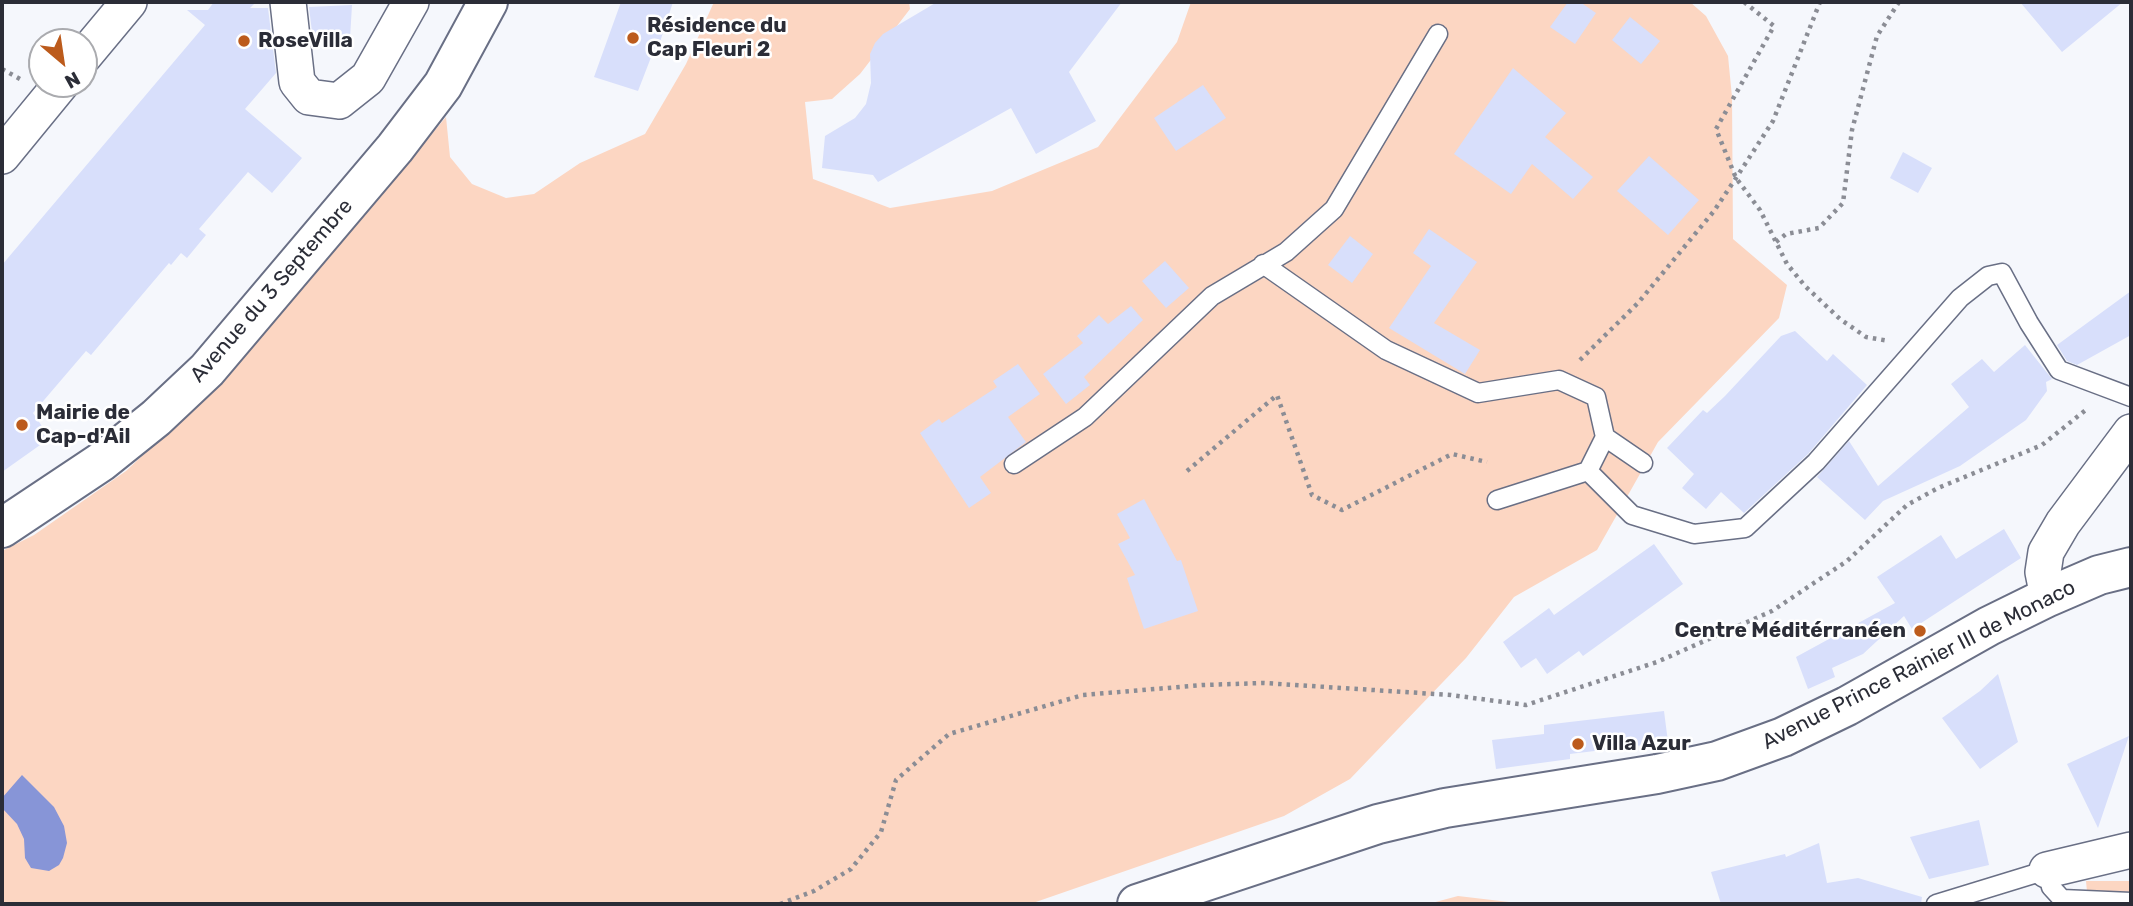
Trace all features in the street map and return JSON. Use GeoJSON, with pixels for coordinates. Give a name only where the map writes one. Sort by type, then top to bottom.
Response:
{"type":"FeatureCollection","features":[{"type":"Feature","properties":{"kind":"main road","name":"Avenue du 3 Septembre"},"geometry":{"type":"LineString","coordinates":[[2,528],[101,462],[156,418],[207,370],[396,148],[443,85],[488,2]]}},
{"type":"Feature","properties":{"kind":"main road","name":"Avenue Prince Rainier III de Monaco"},"geometry":{"type":"LineString","coordinates":[[1137,904],[1378,824],[1444,808],[1657,774],[1717,761],[1783,737],[1847,706],[1965,639],[2048,597],[2099,575],[2131,567]]}},
{"type":"Feature","properties":{"kind":"street"},"geometry":{"type":"LineString","coordinates":[[98,39],[129,2]]}},
{"type":"Feature","properties":{"kind":"street"},"geometry":{"type":"LineString","coordinates":[[288,2],[297,82],[309,97],[340,101],[368,78],[411,2]]}},
{"type":"Feature","properties":{"kind":"street"},"geometry":{"type":"LineString","coordinates":[[2,156],[50,98]]}},
{"type":"Feature","properties":{"kind":"street"},"geometry":{"type":"LineString","coordinates":[[2048,597],[2043,572],[2046,552],[2063,523],[2131,432]]}},
{"type":"Feature","properties":{"kind":"street"},"geometry":{"type":"LineString","coordinates":[[2046,870],[2131,850]]}},
{"type":"Feature","properties":{"kind":"lane"},"geometry":{"type":"LineString","coordinates":[[1014,464],[1085,417],[1212,296],[1286,252],[1334,209],[1438,34]]}},
{"type":"Feature","properties":{"kind":"lane"},"geometry":{"type":"LineString","coordinates":[[1263,264],[1386,350],[1478,393],[1559,380],[1596,397],[1605,437],[1588,471],[1497,500]]}},
{"type":"Feature","properties":{"kind":"lane"},"geometry":{"type":"LineString","coordinates":[[1588,471],[1632,515],[1694,534],[1745,527],[1816,462],[1959,299],[1988,276],[2002,273],[2059,370],[2131,397]]}},
{"type":"Feature","properties":{"kind":"lane"},"geometry":{"type":"LineString","coordinates":[[1605,437],[1643,463]]}},
{"type":"Feature","properties":{"kind":"lane"},"geometry":{"type":"LineString","coordinates":[[1936,904],[2046,870],[2051,887],[2062,899],[2131,902]]}},
{"type":"Feature","properties":{"kind":"path"},"geometry":{"type":"LineString","coordinates":[[1744,2],[1774,26],[1716,129],[1736,178],[1760,210],[1787,264],[1840,319],[1866,337],[1896,343]]}},
{"type":"Feature","properties":{"kind":"path"},"geometry":{"type":"LineString","coordinates":[[1559,380],[1638,303],[1714,211],[1773,121],[1820,2]]}},
{"type":"Feature","properties":{"kind":"path"},"geometry":{"type":"LineString","coordinates":[[1776,242],[1786,234],[1819,228],[1843,202],[1852,130],[1877,36],[1899,2]]}},
{"type":"Feature","properties":{"kind":"path"},"geometry":{"type":"LineString","coordinates":[[780,904],[814,891],[851,869],[881,832],[896,780],[948,734],[1083,695],[1203,685],[1264,683],[1451,695],[1526,705],[1657,662],[1772,611],[1847,561],[1907,505],[1938,488],[2042,445],[2110,391]]}},
{"type":"Feature","properties":{"kind":"path"},"geometry":{"type":"LineString","coordinates":[[1187,471],[1277,395],[1312,495],[1342,510],[1451,454],[1487,462]]}},
{"type":"Feature","properties":{"kind":"shaded area"},"geometry":{"type":"Polygon","coordinates":[[[714,2],[909,2],[910,9],[860,74],[832,99],[805,102],[813,179],[890,208],[992,191],[1098,147],[1177,42],[1191,2],[1690,2],[1706,16],[1728,56],[1732,97],[1733,239],[1787,285],[1779,318],[1658,442],[1597,550],[1514,597],[1466,658],[1350,779],[1284,816],[1030,904],[2,904],[2,551],[34,535],[126,471],[232,371],[446,117],[450,157],[472,184],[506,198],[534,194],[580,163],[645,134],[686,64],[714,2]]]}},
{"type":"Feature","properties":{"kind":"shaded area"},"geometry":{"type":"Polygon","coordinates":[[[2086,881],[2131,881],[2131,904],[2088,902],[2086,881]]]}},
{"type":"Feature","properties":{"kind":"shaded area"},"geometry":{"type":"Polygon","coordinates":[[[1458,896],[1526,904],[1428,904],[1458,896]]]}},
{"type":"Feature","properties":{"kind":"water"},"geometry":{"type":"Polygon","coordinates":[[[22,775],[54,807],[64,826],[67,843],[63,858],[59,865],[49,871],[31,868],[25,858],[24,839],[17,824],[2,808],[2,798],[22,775]]]}},
{"type":"Feature","properties":{"kind":"building"},"geometry":{"type":"Polygon","coordinates":[[[214,2],[256,2],[250,8],[268,8],[276,73],[245,109],[302,158],[272,193],[248,172],[199,229],[206,235],[187,258],[181,253],[171,265],[169,263],[91,355],[86,351],[33,413],[50,438],[2,472],[2,265],[205,25],[187,10],[208,10],[214,2]]]}},
{"type":"Feature","properties":{"kind":"building","name":"Résidence du Cap Fleuri 2"},"geometry":{"type":"Polygon","coordinates":[[[621,2],[673,2],[658,48],[655,47],[638,91],[594,77],[621,2]]]}},
{"type":"Feature","properties":{"kind":"building"},"geometry":{"type":"Polygon","coordinates":[[[937,2],[1122,2],[1069,72],[1096,121],[1036,154],[1011,108],[878,182],[873,175],[822,168],[825,136],[855,118],[866,104],[871,83],[870,54],[875,43],[883,34],[937,2]]]}},
{"type":"Feature","properties":{"kind":"building"},"geometry":{"type":"Polygon","coordinates":[[[1568,2],[1580,2],[1596,13],[1575,44],[1550,27],[1568,2]]]}},
{"type":"Feature","properties":{"kind":"building"},"geometry":{"type":"Polygon","coordinates":[[[2020,2],[2123,2],[2062,52],[2020,2]]]}},
{"type":"Feature","properties":{"kind":"building"},"geometry":{"type":"Polygon","coordinates":[[[352,5],[350,38],[313,40],[309,7],[352,5]]]}},
{"type":"Feature","properties":{"kind":"building"},"geometry":{"type":"Polygon","coordinates":[[[1630,17],[1660,41],[1641,64],[1612,40],[1630,17]]]}},
{"type":"Feature","properties":{"kind":"building"},"geometry":{"type":"Polygon","coordinates":[[[1513,68],[1566,113],[1545,137],[1593,177],[1573,199],[1532,164],[1511,194],[1454,154],[1513,68]]]}},
{"type":"Feature","properties":{"kind":"building"},"geometry":{"type":"Polygon","coordinates":[[[1203,85],[1226,118],[1176,151],[1154,118],[1203,85]]]}},
{"type":"Feature","properties":{"kind":"building"},"geometry":{"type":"Polygon","coordinates":[[[1903,152],[1932,168],[1918,193],[1890,178],[1903,152]]]}},
{"type":"Feature","properties":{"kind":"building"},"geometry":{"type":"Polygon","coordinates":[[[1649,156],[1699,200],[1668,235],[1617,191],[1649,156]]]}},
{"type":"Feature","properties":{"kind":"building"},"geometry":{"type":"Polygon","coordinates":[[[1429,229],[1477,262],[1434,323],[1480,350],[1465,374],[1389,328],[1431,266],[1413,253],[1429,229]]]}},
{"type":"Feature","properties":{"kind":"building"},"geometry":{"type":"Polygon","coordinates":[[[1350,236],[1373,254],[1352,283],[1328,265],[1350,236]]]}},
{"type":"Feature","properties":{"kind":"building"},"geometry":{"type":"Polygon","coordinates":[[[1165,261],[1189,288],[1166,308],[1142,281],[1165,261]]]}},
{"type":"Feature","properties":{"kind":"building"},"geometry":{"type":"Polygon","coordinates":[[[2131,291],[2131,335],[2077,365],[2067,361],[2057,345],[2131,291]]]}},
{"type":"Feature","properties":{"kind":"building"},"geometry":{"type":"Polygon","coordinates":[[[1131,306],[1143,320],[1084,377],[1090,385],[1066,404],[1043,374],[1083,343],[1077,336],[1099,315],[1108,324],[1131,306]]]}},
{"type":"Feature","properties":{"kind":"building"},"geometry":{"type":"Polygon","coordinates":[[[1795,331],[1827,361],[1833,354],[1867,385],[1808,454],[1744,513],[1721,492],[1706,509],[1682,488],[1694,474],[1667,448],[1703,410],[1707,413],[1725,396],[1781,336],[1795,331]]]}},
{"type":"Feature","properties":{"kind":"building"},"geometry":{"type":"Polygon","coordinates":[[[2025,345],[2052,379],[2046,382],[2047,391],[2026,420],[1960,466],[1883,501],[1865,520],[1817,477],[1849,441],[1878,486],[1969,407],[1951,384],[1982,359],[1994,372],[2025,345]]]}},
{"type":"Feature","properties":{"kind":"building"},"geometry":{"type":"Polygon","coordinates":[[[1018,364],[1040,394],[1008,417],[1026,442],[980,477],[991,493],[969,508],[920,433],[939,419],[942,423],[997,387],[993,381],[1018,364]]]}},
{"type":"Feature","properties":{"kind":"building"},"geometry":{"type":"Polygon","coordinates":[[[1144,499],[1177,561],[1181,560],[1198,611],[1144,629],[1127,578],[1135,575],[1118,544],[1130,538],[1117,514],[1144,499]]]}},
{"type":"Feature","properties":{"kind":"building"},"geometry":{"type":"Polygon","coordinates":[[[2004,529],[2021,558],[1912,629],[1904,616],[1863,654],[1832,668],[1835,677],[1808,689],[1796,657],[1895,603],[1877,577],[1941,535],[1956,559],[2004,529]]]}},
{"type":"Feature","properties":{"kind":"building"},"geometry":{"type":"Polygon","coordinates":[[[1654,544],[1683,584],[1583,656],[1579,651],[1547,674],[1536,658],[1521,668],[1503,642],[1549,608],[1554,615],[1654,544]]]}},
{"type":"Feature","properties":{"kind":"building"},"geometry":{"type":"Polygon","coordinates":[[[1998,674],[2018,742],[1980,769],[1942,718],[1980,691],[1998,674]]]}},
{"type":"Feature","properties":{"kind":"building"},"geometry":{"type":"Polygon","coordinates":[[[1664,711],[1668,742],[1570,754],[1570,759],[1496,769],[1492,740],[1544,734],[1544,725],[1664,711]]]}},
{"type":"Feature","properties":{"kind":"building"},"geometry":{"type":"Polygon","coordinates":[[[2129,736],[2098,828],[2067,764],[2129,736]]]}},
{"type":"Feature","properties":{"kind":"building"},"geometry":{"type":"Polygon","coordinates":[[[1979,820],[1989,865],[1929,879],[1910,837],[1979,820]]]}},
{"type":"Feature","properties":{"kind":"building"},"geometry":{"type":"Polygon","coordinates":[[[1819,843],[1827,883],[1858,878],[1922,897],[1921,904],[1721,904],[1711,872],[1785,854],[1786,857],[1819,843]]]}},
{"type":"Feature","properties":{"kind":"place","name":"Résidence du Cap Fleuri 2"},"geometry":{"type":"Point","coordinates":[633,38]}},
{"type":"Feature","properties":{"kind":"place","name":"RoseVilla"},"geometry":{"type":"Point","coordinates":[244,41]}},
{"type":"Feature","properties":{"kind":"place","name":"Mairie de Cap-d'Ail"},"geometry":{"type":"Point","coordinates":[22,425]}},
{"type":"Feature","properties":{"kind":"place","name":"Centre Méditérranéen"},"geometry":{"type":"Point","coordinates":[1920,631]}},
{"type":"Feature","properties":{"kind":"place","name":"Villa Azur"},"geometry":{"type":"Point","coordinates":[1578,744]}}]}
